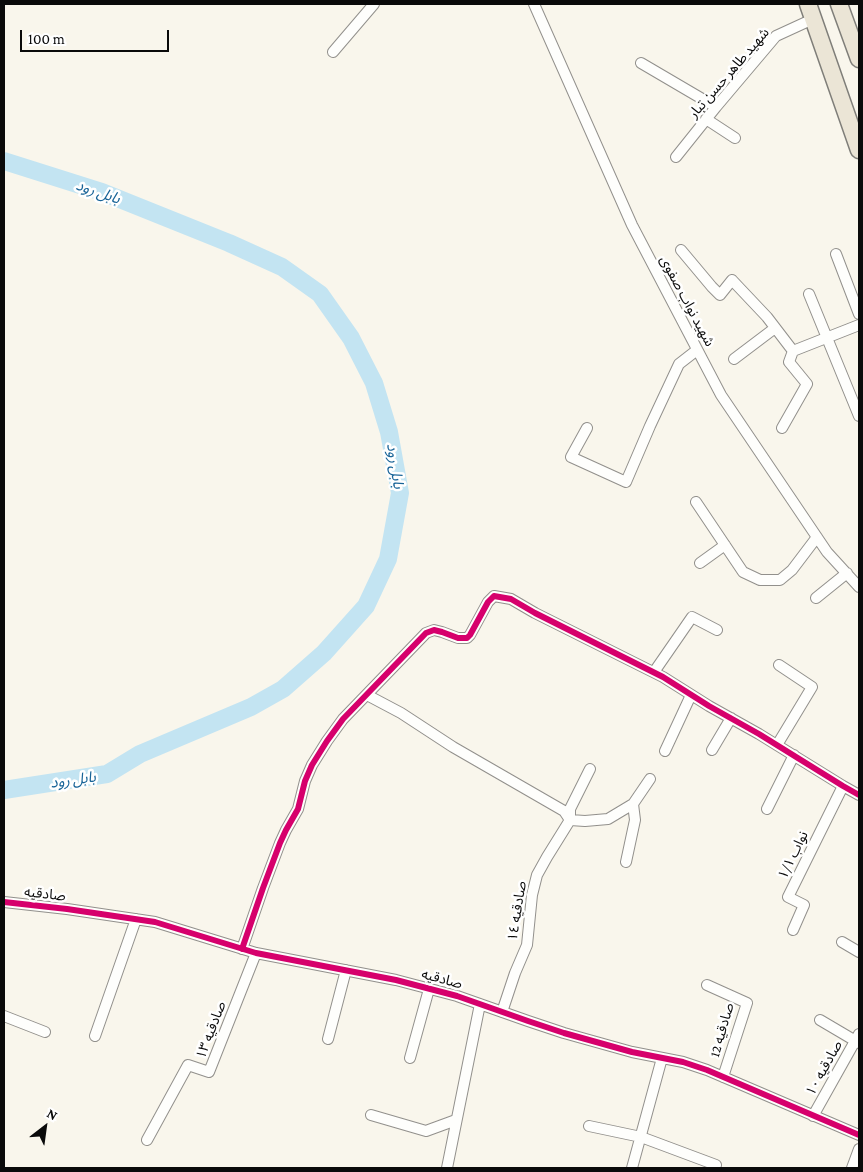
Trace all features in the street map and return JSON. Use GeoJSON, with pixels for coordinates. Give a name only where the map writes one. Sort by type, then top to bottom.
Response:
{"type":"FeatureCollection","features":[{"type":"Feature","properties":{"kind":"main road"},"geometry":{"type":"LineString","coordinates":[[839,4],[854,34],[859,59]]}},
{"type":"Feature","properties":{"kind":"main road"},"geometry":{"type":"LineString","coordinates":[[810,11],[859,150]]}},
{"type":"Feature","properties":{"kind":"street"},"geometry":{"type":"LineString","coordinates":[[333,52],[374,4]]}},
{"type":"Feature","properties":{"kind":"street","name":"شهید نواب صفوی"},"geometry":{"type":"LineString","coordinates":[[534,4],[632,225],[721,395],[827,552],[859,587]]}},
{"type":"Feature","properties":{"kind":"street","name":"شهید طاهر حسن تبار"},"geometry":{"type":"LineString","coordinates":[[676,157],[776,36],[810,11]]}},
{"type":"Feature","properties":{"kind":"street"},"geometry":{"type":"LineString","coordinates":[[641,63],[716,107]]}},
{"type":"Feature","properties":{"kind":"street"},"geometry":{"type":"LineString","coordinates":[[706,119],[735,138]]}},
{"type":"Feature","properties":{"kind":"street"},"geometry":{"type":"LineString","coordinates":[[681,250],[720,295],[732,280],[767,317],[792,351]]}},
{"type":"Feature","properties":{"kind":"street"},"geometry":{"type":"LineString","coordinates":[[836,254],[859,314]]}},
{"type":"Feature","properties":{"kind":"street"},"geometry":{"type":"LineString","coordinates":[[809,294],[859,416]]}},
{"type":"Feature","properties":{"kind":"street"},"geometry":{"type":"LineString","coordinates":[[792,351],[859,325]]}},
{"type":"Feature","properties":{"kind":"street"},"geometry":{"type":"LineString","coordinates":[[734,359],[775,328]]}},
{"type":"Feature","properties":{"kind":"street"},"geometry":{"type":"LineString","coordinates":[[587,428],[571,457],[626,482],[679,364],[697,350]]}},
{"type":"Feature","properties":{"kind":"street"},"geometry":{"type":"LineString","coordinates":[[782,428],[807,384],[789,362],[792,351]]}},
{"type":"Feature","properties":{"kind":"street"},"geometry":{"type":"LineString","coordinates":[[696,502],[743,572],[760,580],[780,580],[792,570],[817,537]]}},
{"type":"Feature","properties":{"kind":"street"},"geometry":{"type":"LineString","coordinates":[[700,563],[725,545]]}},
{"type":"Feature","properties":{"kind":"street"},"geometry":{"type":"LineString","coordinates":[[816,598],[847,573]]}},
{"type":"Feature","properties":{"kind":"street"},"geometry":{"type":"LineString","coordinates":[[242,948],[262,888],[280,843],[298,809],[305,782],[312,765],[328,741],[344,719],[426,633],[434,630],[458,638],[467,638],[488,602],[494,596],[511,599],[535,613],[654,672],[859,795]]}},
{"type":"Feature","properties":{"kind":"street"},"geometry":{"type":"LineString","coordinates":[[654,672],[692,617],[717,630]]}},
{"type":"Feature","properties":{"kind":"street"},"geometry":{"type":"LineString","coordinates":[[777,745],[812,686],[779,665]]}},
{"type":"Feature","properties":{"kind":"street"},"geometry":{"type":"LineString","coordinates":[[368,695],[564,812],[570,820],[608,819],[633,804],[650,779]]}},
{"type":"Feature","properties":{"kind":"street"},"geometry":{"type":"LineString","coordinates":[[665,750],[691,695]]}},
{"type":"Feature","properties":{"kind":"street"},"geometry":{"type":"LineString","coordinates":[[712,750],[731,718]]}},
{"type":"Feature","properties":{"kind":"street"},"geometry":{"type":"LineString","coordinates":[[767,809],[794,755]]}},
{"type":"Feature","properties":{"kind":"street","name":"صادقيه ١٤"},"geometry":{"type":"LineString","coordinates":[[502,1012],[514,973],[527,945],[532,896],[537,875],[570,820],[570,809],[590,769]]}},
{"type":"Feature","properties":{"kind":"street","name":"نواب ۱/۱"},"geometry":{"type":"LineString","coordinates":[[793,930],[804,905],[788,897],[843,786]]}},
{"type":"Feature","properties":{"kind":"street"},"geometry":{"type":"LineString","coordinates":[[626,862],[635,820],[633,804]]}},
{"type":"Feature","properties":{"kind":"street","name":"صادقیه"},"geometry":{"type":"LineString","coordinates":[[4,902],[155,922],[256,953],[429,988],[564,1033],[632,1052],[683,1062],[859,1135]]}},
{"type":"Feature","properties":{"kind":"street"},"geometry":{"type":"LineString","coordinates":[[4,908],[24,904]]}},
{"type":"Feature","properties":{"kind":"street"},"geometry":{"type":"LineString","coordinates":[[95,1036],[136,919]]}},
{"type":"Feature","properties":{"kind":"street"},"geometry":{"type":"LineString","coordinates":[[842,942],[859,952]]}},
{"type":"Feature","properties":{"kind":"street","name":"صادقیه ۱۳"},"geometry":{"type":"LineString","coordinates":[[146,1140],[188,1065],[210,1072],[256,953]]}},
{"type":"Feature","properties":{"kind":"street"},"geometry":{"type":"LineString","coordinates":[[328,1038],[346,970]]}},
{"type":"Feature","properties":{"kind":"street","name":"صادقیه 12"},"geometry":{"type":"LineString","coordinates":[[707,984],[747,1002],[723,1078]]}},
{"type":"Feature","properties":{"kind":"street"},"geometry":{"type":"LineString","coordinates":[[410,1058],[429,988]]}},
{"type":"Feature","properties":{"kind":"street"},"geometry":{"type":"LineString","coordinates":[[447,1168],[480,1004]]}},
{"type":"Feature","properties":{"kind":"street"},"geometry":{"type":"LineString","coordinates":[[4,1016],[45,1032]]}},
{"type":"Feature","properties":{"kind":"street"},"geometry":{"type":"LineString","coordinates":[[820,1020],[858,1039]]}},
{"type":"Feature","properties":{"kind":"street","name":"صادقیه ۱۰"},"geometry":{"type":"LineString","coordinates":[[813,1116],[858,1039]]}},
{"type":"Feature","properties":{"kind":"street"},"geometry":{"type":"LineString","coordinates":[[632,1168],[662,1058]]}},
{"type":"Feature","properties":{"kind":"street"},"geometry":{"type":"LineString","coordinates":[[371,1115],[426,1131],[456,1120]]}},
{"type":"Feature","properties":{"kind":"street"},"geometry":{"type":"LineString","coordinates":[[589,1126],[641,1137],[716,1165]]}},
{"type":"Feature","properties":{"kind":"street"},"geometry":{"type":"LineString","coordinates":[[852,1168],[859,1149]]}},
{"type":"Feature","properties":{"kind":"waterway","name":"بابل رود"},"geometry":{"type":"LineString","coordinates":[[4,161],[102,192],[229,243],[282,267],[320,294],[351,338],[374,383],[389,432],[400,493],[388,559],[366,606],[324,653],[283,689],[251,707],[140,754],[107,774],[4,790]]}},
{"type":"Feature","properties":{"kind":"cycle path"},"geometry":{"type":"LineString","coordinates":[[242,949],[280,843],[298,809],[305,781],[312,765],[327,741],[343,719],[426,633],[434,630],[458,638],[467,638],[488,602],[494,596],[511,599],[663,677],[859,795]]}},
{"type":"Feature","properties":{"kind":"cycle path"},"geometry":{"type":"LineString","coordinates":[[4,902],[155,922],[256,953],[396,980],[457,996],[564,1033],[632,1052],[683,1062],[707,1070],[859,1135]]}}]}
